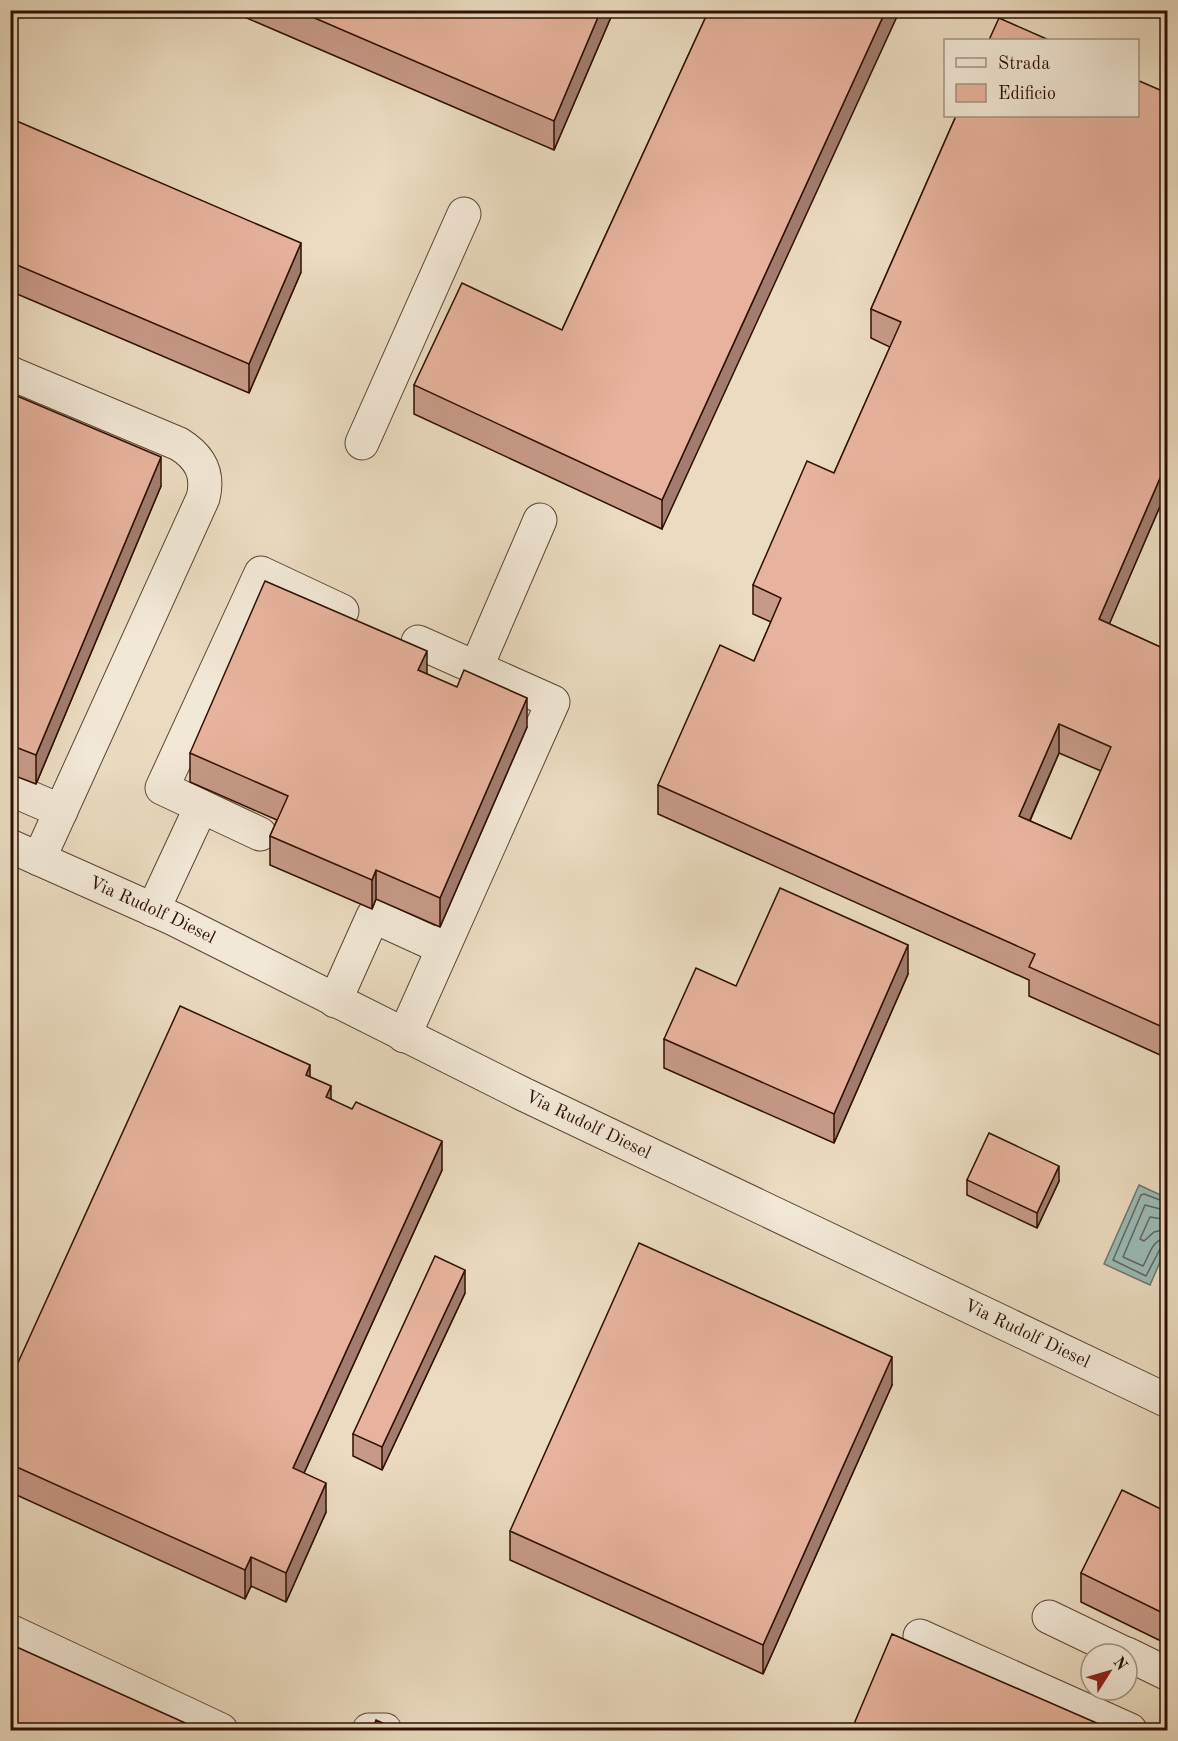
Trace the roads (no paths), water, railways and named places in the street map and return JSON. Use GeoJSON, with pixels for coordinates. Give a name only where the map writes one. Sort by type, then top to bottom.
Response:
{"type":"FeatureCollection","features":[{"type":"Feature","properties":{"kind":"street"},"geometry":{"type":"LineString","coordinates":[[362,443],[464,214]]}},
{"type":"Feature","properties":{"kind":"street"},"geometry":{"type":"LineString","coordinates":[[10,373],[179,444],[196,458],[205,476],[206,486],[203,498],[61,811],[25,852]]}},
{"type":"Feature","properties":{"kind":"street"},"geometry":{"type":"LineString","coordinates":[[476,668],[540,520]]}},
{"type":"Feature","properties":{"kind":"street"},"geometry":{"type":"LineString","coordinates":[[261,834],[162,788],[261,573],[342,611]]}},
{"type":"Feature","properties":{"kind":"street"},"geometry":{"type":"LineString","coordinates":[[404,1036],[553,702],[418,642]]}},
{"type":"Feature","properties":{"kind":"street"},"geometry":{"type":"LineString","coordinates":[[10,789],[61,811]]}},
{"type":"Feature","properties":{"kind":"street"},"geometry":{"type":"LineString","coordinates":[[153,910],[201,807]]}},
{"type":"Feature","properties":{"kind":"street","name":"Via Rudolf Diesel"},"geometry":{"type":"LineString","coordinates":[[25,852],[153,910],[640,1151],[1167,1401]]}},
{"type":"Feature","properties":{"kind":"street"},"geometry":{"type":"LineString","coordinates":[[335,1001],[373,916],[443,948]]}},
{"type":"Feature","properties":{"kind":"street"},"geometry":{"type":"LineString","coordinates":[[1049,1617],[1102,1642]]}},
{"type":"Feature","properties":{"kind":"street"},"geometry":{"type":"LineString","coordinates":[[10,1631],[221,1731]]}},
{"type":"Feature","properties":{"kind":"street"},"geometry":{"type":"LineString","coordinates":[[920,1636],[1130,1731]]}},
{"type":"Feature","properties":{"kind":"street"},"geometry":{"type":"LineString","coordinates":[[1139,1660],[1167,1674]]}},
{"type":"Feature","properties":{"kind":"street"},"geometry":{"type":"LineString","coordinates":[[369,1731],[385,1731]]}},
{"type":"Feature","properties":{"kind":"water"},"geometry":{"type":"Polygon","coordinates":[[[1139,1185],[1167,1198],[1167,1246],[1150,1285],[1104,1264],[1139,1185]]]}}]}
